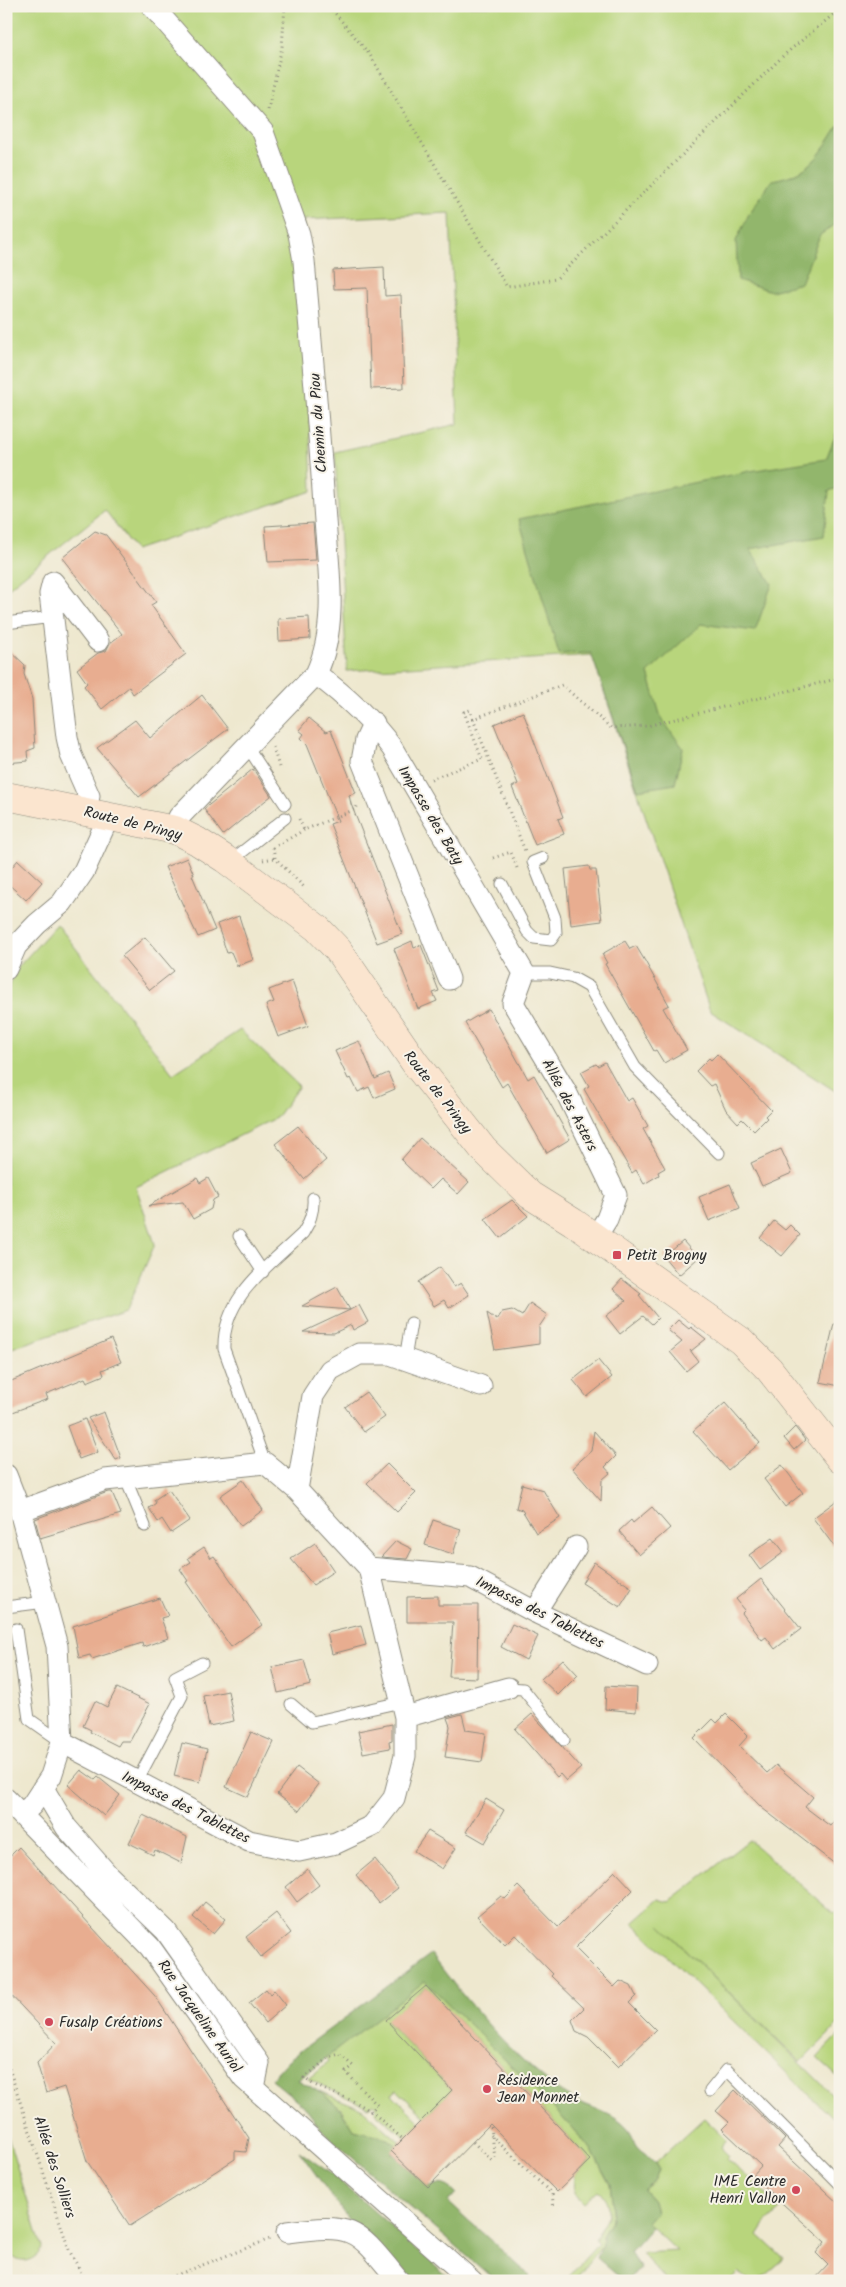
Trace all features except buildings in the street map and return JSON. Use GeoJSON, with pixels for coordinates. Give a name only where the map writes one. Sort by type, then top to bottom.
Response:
{"type":"FeatureCollection","features":[{"type":"Feature","properties":{"kind":"street","name":"Chemin du Piou"},"geometry":{"type":"LineString","coordinates":[[152,6],[218,78],[263,132],[296,226],[304,261],[320,441],[330,596],[330,622],[325,654],[316,674],[179,817],[175,830]]}},
{"type":"Feature","properties":{"kind":"street"},"geometry":{"type":"LineString","coordinates":[[6,969],[11,939],[36,924],[62,903],[84,871],[98,814],[71,755],[67,738],[50,594],[54,582],[98,641]]}},
{"type":"Feature","properties":{"kind":"street","name":"Impasse des Baty"},"geometry":{"type":"LineString","coordinates":[[316,674],[357,706],[374,723],[392,748],[524,973]]}},
{"type":"Feature","properties":{"kind":"street"},"geometry":{"type":"LineString","coordinates":[[374,723],[366,740],[362,761],[449,979]]}},
{"type":"Feature","properties":{"kind":"street","name":"Route de Pringy"},"geometry":{"type":"LineString","coordinates":[[6,796],[175,830],[197,841],[290,906],[338,950],[415,1064],[482,1149],[530,1195],[595,1238],[741,1341],[769,1369],[840,1459]]}},
{"type":"Feature","properties":{"kind":"street","name":"Allée des Asters"},"geometry":{"type":"LineString","coordinates":[[524,973],[513,1004],[566,1092],[616,1195],[607,1219],[595,1238]]}},
{"type":"Feature","properties":{"kind":"street"},"geometry":{"type":"LineString","coordinates":[[297,1490],[313,1396],[330,1370],[359,1354],[390,1354],[481,1386]]}},
{"type":"Feature","properties":{"kind":"street"},"geometry":{"type":"LineString","coordinates":[[20,1511],[105,1480],[125,1476],[265,1463]]}},
{"type":"Feature","properties":{"kind":"street","name":"Impasse des Tablettes"},"geometry":{"type":"LineString","coordinates":[[62,1742],[136,1783],[249,1841],[299,1850],[336,1843],[372,1826],[394,1798],[404,1756],[403,1709],[369,1568],[297,1490],[265,1463]]}},
{"type":"Feature","properties":{"kind":"street"},"geometry":{"type":"LineString","coordinates":[[6,1474],[20,1511],[57,1646],[62,1742],[51,1776],[22,1814]]}},
{"type":"Feature","properties":{"kind":"street"},"geometry":{"type":"LineString","coordinates":[[535,1612],[576,1547]]}},
{"type":"Feature","properties":{"kind":"street","name":"Impasse des Tablettes"},"geometry":{"type":"LineString","coordinates":[[369,1568],[470,1577],[535,1612],[647,1665]]}},
{"type":"Feature","properties":{"kind":"street"},"geometry":{"type":"LineString","coordinates":[[403,1709],[508,1688]]}},
{"type":"Feature","properties":{"kind":"street"},"geometry":{"type":"LineString","coordinates":[[43,1788],[66,1828],[108,1875],[166,1931],[201,1978],[259,2063],[254,2088]]}},
{"type":"Feature","properties":{"kind":"street","name":"Rue Jacqueline Auriol"},"geometry":{"type":"LineString","coordinates":[[6,1799],[150,1947],[234,2066],[254,2088],[472,2281]]}},
{"type":"Feature","properties":{"kind":"street"},"geometry":{"type":"LineString","coordinates":[[287,2232],[329,2228],[352,2232],[370,2246],[399,2281]]}},
{"type":"Feature","properties":{"kind":"lane"},"geometry":{"type":"LineString","coordinates":[[6,623],[52,617]]}},
{"type":"Feature","properties":{"kind":"lane"},"geometry":{"type":"LineString","coordinates":[[247,746],[285,804]]}},
{"type":"Feature","properties":{"kind":"lane"},"geometry":{"type":"LineString","coordinates":[[234,866],[237,856],[285,818]]}},
{"type":"Feature","properties":{"kind":"lane"},"geometry":{"type":"LineString","coordinates":[[502,884],[527,931],[534,938],[551,940],[556,933],[555,918],[533,862],[543,858]]}},
{"type":"Feature","properties":{"kind":"lane"},"geometry":{"type":"LineString","coordinates":[[524,973],[550,973],[573,978],[589,987],[635,1067],[719,1153]]}},
{"type":"Feature","properties":{"kind":"lane"},"geometry":{"type":"LineString","coordinates":[[265,1463],[224,1349],[224,1336],[232,1306],[242,1292],[303,1233],[309,1223],[314,1207],[313,1198]]}},
{"type":"Feature","properties":{"kind":"lane"},"geometry":{"type":"LineString","coordinates":[[240,1236],[263,1272]]}},
{"type":"Feature","properties":{"kind":"lane"},"geometry":{"type":"LineString","coordinates":[[405,1359],[411,1323]]}},
{"type":"Feature","properties":{"kind":"lane"},"geometry":{"type":"LineString","coordinates":[[125,1476],[144,1526]]}},
{"type":"Feature","properties":{"kind":"lane"},"geometry":{"type":"LineString","coordinates":[[6,1607],[45,1602]]}},
{"type":"Feature","properties":{"kind":"lane"},"geometry":{"type":"LineString","coordinates":[[16,1629],[29,1719],[62,1742]]}},
{"type":"Feature","properties":{"kind":"lane"},"geometry":{"type":"LineString","coordinates":[[136,1783],[182,1696],[175,1677],[202,1663]]}},
{"type":"Feature","properties":{"kind":"lane"},"geometry":{"type":"LineString","coordinates":[[508,1688],[523,1689],[564,1740]]}},
{"type":"Feature","properties":{"kind":"lane"},"geometry":{"type":"LineString","coordinates":[[291,1704],[312,1722],[403,1709]]}},
{"type":"Feature","properties":{"kind":"lane"},"geometry":{"type":"LineString","coordinates":[[710,2091],[727,2070],[840,2184]]}},
{"type":"Feature","properties":{"kind":"path"},"geometry":{"type":"LineString","coordinates":[[263,132],[282,47],[285,6]]}},
{"type":"Feature","properties":{"kind":"path"},"geometry":{"type":"LineString","coordinates":[[329,6],[370,55],[507,287],[556,280],[784,55],[840,9]]}},
{"type":"Feature","properties":{"kind":"path"},"geometry":{"type":"LineString","coordinates":[[474,719],[562,684],[611,728],[647,726],[840,678]]}},
{"type":"Feature","properties":{"kind":"path"},"geometry":{"type":"LineString","coordinates":[[426,781],[482,759],[464,712],[470,710],[526,855],[522,856]]}},
{"type":"Feature","properties":{"kind":"path"},"geometry":{"type":"LineString","coordinates":[[311,827],[338,816]]}},
{"type":"Feature","properties":{"kind":"path"},"geometry":{"type":"LineString","coordinates":[[493,858],[511,852],[514,859]]}},
{"type":"Feature","properties":{"kind":"path"},"geometry":{"type":"LineString","coordinates":[[370,2112],[377,2105],[346,2072],[353,2066],[340,2054],[328,2058],[304,2078],[313,2085],[351,2101],[370,2112],[403,2139]]}},
{"type":"Feature","properties":{"kind":"path","name":"Allée des Solliers"},"geometry":{"type":"LineString","coordinates":[[6,2059],[69,2250],[86,2281]]}},
{"type":"Feature","properties":{"kind":"path"},"geometry":{"type":"LineString","coordinates":[[473,2142],[494,2159],[491,2127]]}},
{"type":"Feature","properties":{"kind":"path"},"geometry":{"type":"LineString","coordinates":[[491,2135],[552,2194],[554,2209]]}},
{"type":"Feature","properties":{"kind":"path"},"geometry":{"type":"LineString","coordinates":[[161,2281],[287,2232]]}},
{"type":"Feature","properties":{"kind":"green space"},"geometry":{"type":"Polygon","coordinates":[[[6,6],[840,6],[840,1094],[710,1011],[592,655],[347,671],[335,452],[458,424],[450,213],[303,220],[312,491],[135,550],[105,510],[6,590],[6,6]]]}},
{"type":"Feature","properties":{"kind":"green space"},"geometry":{"type":"Polygon","coordinates":[[[838,126],[840,127],[840,221],[820,235],[801,283],[771,291],[738,280],[736,241],[749,214],[772,180],[786,177],[805,168],[819,155],[838,126]]]}},
{"type":"Feature","properties":{"kind":"green space"},"geometry":{"type":"Polygon","coordinates":[[[840,424],[840,487],[829,491],[824,536],[750,549],[772,584],[755,631],[701,624],[648,673],[661,718],[683,748],[675,784],[638,790],[591,653],[559,654],[519,519],[750,471],[826,459],[840,424]]]}},
{"type":"Feature","properties":{"kind":"green space"},"geometry":{"type":"Polygon","coordinates":[[[57,924],[173,1074],[240,1030],[299,1086],[276,1118],[136,1187],[155,1244],[126,1310],[6,1350],[6,994],[19,966],[57,924]]]}},
{"type":"Feature","properties":{"kind":"green space"},"geometry":{"type":"Polygon","coordinates":[[[749,1840],[834,1914],[840,1909],[840,2023],[801,2062],[660,1925],[840,2102],[840,2125],[633,1923],[660,1899],[670,1902],[749,1840]]]}},
{"type":"Feature","properties":{"kind":"green space"},"geometry":{"type":"Polygon","coordinates":[[[431,1954],[475,2010],[525,2062],[561,2092],[607,2114],[624,2125],[631,2134],[636,2146],[653,2161],[659,2170],[654,2181],[643,2190],[653,2201],[656,2212],[647,2222],[652,2227],[630,2252],[641,2269],[624,2281],[597,2258],[602,2246],[602,2236],[610,2223],[613,2207],[610,2184],[591,2149],[551,2105],[425,1981],[298,2080],[316,2090],[336,2105],[354,2130],[382,2137],[392,2142],[396,2146],[391,2152],[428,2187],[440,2184],[453,2190],[456,2193],[448,2202],[529,2275],[530,2281],[496,2281],[324,2133],[304,2106],[271,2079],[288,2060],[431,1954]]]}},
{"type":"Feature","properties":{"kind":"green space"},"geometry":{"type":"Polygon","coordinates":[[[425,1980],[551,2105],[591,2149],[610,2185],[613,2207],[610,2223],[602,2236],[602,2246],[574,2281],[565,2281],[598,2244],[595,2241],[608,2210],[604,2198],[598,2190],[584,2203],[574,2194],[575,2175],[590,2160],[426,1986],[386,2021],[452,2090],[425,2117],[397,2090],[392,2094],[420,2122],[405,2137],[374,2111],[377,2108],[373,2104],[368,2107],[308,2079],[329,2061],[326,2057],[425,1980]]]}},
{"type":"Feature","properties":{"kind":"green space"},"geometry":{"type":"Polygon","coordinates":[[[840,2034],[840,2079],[817,2058],[840,2034]]]}},
{"type":"Feature","properties":{"kind":"green space"},"geometry":{"type":"Polygon","coordinates":[[[319,2091],[363,2109],[400,2142],[396,2146],[388,2139],[354,2130],[341,2109],[319,2091]]]}},
{"type":"Feature","properties":{"kind":"green space"},"geometry":{"type":"Polygon","coordinates":[[[704,2118],[727,2140],[721,2148],[729,2156],[727,2159],[782,2208],[765,2224],[758,2235],[784,2259],[758,2281],[749,2281],[738,2272],[729,2281],[667,2281],[641,2253],[677,2251],[647,2222],[653,2201],[643,2190],[654,2181],[659,2170],[655,2163],[704,2118]]]}},
{"type":"Feature","properties":{"kind":"green space"},"geometry":{"type":"Polygon","coordinates":[[[6,2131],[42,2248],[35,2256],[25,2261],[16,2259],[6,2248],[6,2131]]]}},
{"type":"Feature","properties":{"kind":"green space"},"geometry":{"type":"Polygon","coordinates":[[[299,2151],[334,2176],[453,2281],[395,2281],[368,2247],[299,2151]]]}},
{"type":"Feature","properties":{"kind":"place","name":"Petit Brogny"},"geometry":{"type":"Point","coordinates":[617,1255]}},
{"type":"Feature","properties":{"kind":"place","name":"Fusalp Créations"},"geometry":{"type":"Point","coordinates":[49,2022]}},
{"type":"Feature","properties":{"kind":"place","name":"Résidence Jean Monnet"},"geometry":{"type":"Point","coordinates":[487,2089]}},
{"type":"Feature","properties":{"kind":"place","name":"IME Centre Henri Vallon"},"geometry":{"type":"Point","coordinates":[796,2190]}}]}
